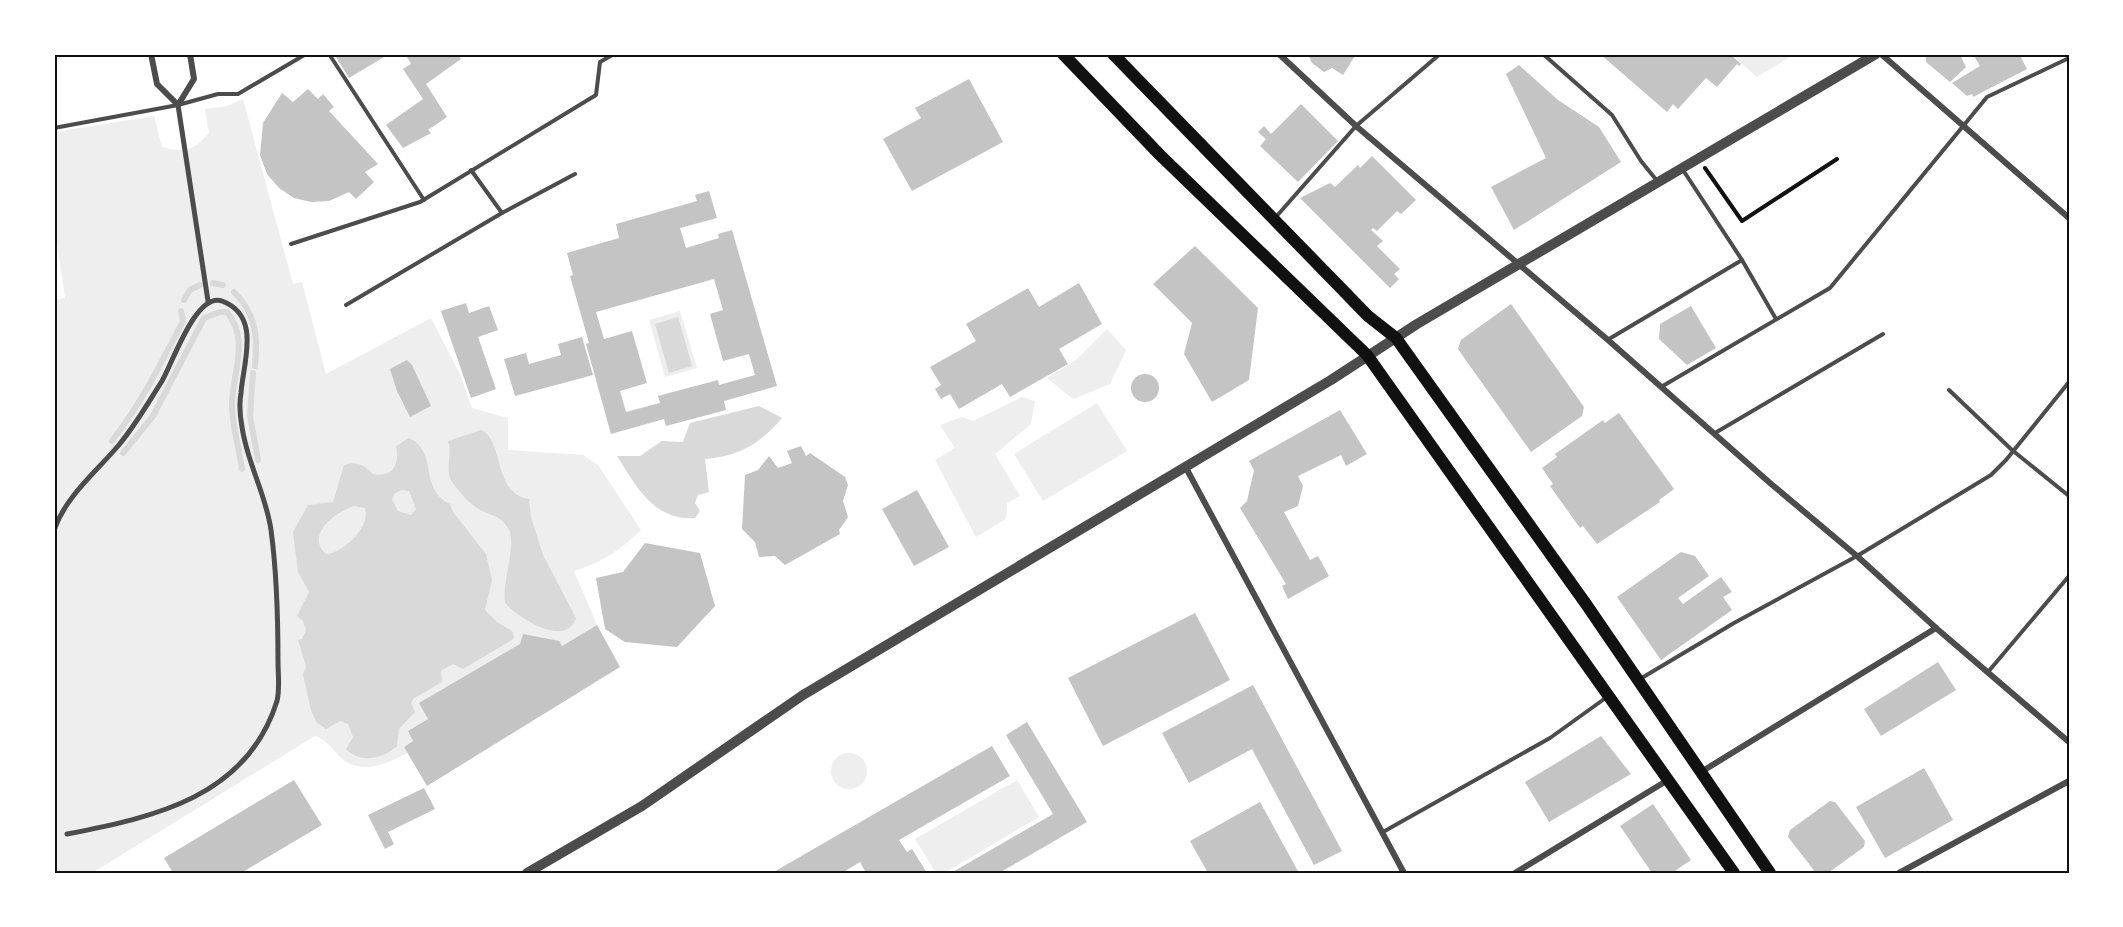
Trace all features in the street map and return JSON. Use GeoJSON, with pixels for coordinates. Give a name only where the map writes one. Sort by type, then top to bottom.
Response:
{"type":"FeatureCollection","features":[{"type":"Feature","properties":{"kind":"main road"},"geometry":{"type":"LineString","coordinates":[[1063,54],[1160,155],[1366,355],[1734,873]]}},
{"type":"Feature","properties":{"kind":"main road"},"geometry":{"type":"LineString","coordinates":[[1113,54],[1368,316],[1396,338],[1586,604],[1636,681],[1770,873]]}},
{"type":"Feature","properties":{"kind":"street"},"geometry":{"type":"LineString","coordinates":[[151,54],[157,84],[178,105],[208,301]]}},
{"type":"Feature","properties":{"kind":"street"},"geometry":{"type":"LineString","coordinates":[[178,105],[194,79],[190,54]]}},
{"type":"Feature","properties":{"kind":"street"},"geometry":{"type":"LineString","coordinates":[[1279,54],[1356,126],[1608,340],[1660,388],[1857,556],[1935,628],[2069,742]]}},
{"type":"Feature","properties":{"kind":"street"},"geometry":{"type":"LineString","coordinates":[[527,873],[642,806],[803,694],[1330,380],[1366,355],[1683,170],[1876,54]]}},
{"type":"Feature","properties":{"kind":"street"},"geometry":{"type":"LineString","coordinates":[[1881,54],[2069,218]]}},
{"type":"Feature","properties":{"kind":"street"},"geometry":{"type":"LineString","coordinates":[[54,530],[59,516],[74,494],[96,472],[139,418],[165,375],[197,311],[208,301],[221,301],[237,310],[245,324],[248,354],[241,392],[240,413],[243,433],[271,531],[278,596],[278,699],[261,738],[239,768],[206,792],[158,811],[67,834]]}},
{"type":"Feature","properties":{"kind":"street"},"geometry":{"type":"LineString","coordinates":[[1184,465],[1404,873]]}},
{"type":"Feature","properties":{"kind":"street"},"geometry":{"type":"LineString","coordinates":[[1700,772],[1935,628]]}},
{"type":"Feature","properties":{"kind":"street"},"geometry":{"type":"LineString","coordinates":[[1515,873],[1668,780]]}},
{"type":"Feature","properties":{"kind":"street"},"geometry":{"type":"LineString","coordinates":[[1899,873],[2069,781]]}},
{"type":"Feature","properties":{"kind":"lane"},"geometry":{"type":"LineString","coordinates":[[54,128],[178,105],[219,94],[238,94],[306,54]]}},
{"type":"Feature","properties":{"kind":"lane"},"geometry":{"type":"LineString","coordinates":[[329,54],[424,200]]}},
{"type":"Feature","properties":{"kind":"lane"},"geometry":{"type":"LineString","coordinates":[[291,244],[424,200],[596,94],[600,62],[614,54]]}},
{"type":"Feature","properties":{"kind":"lane"},"geometry":{"type":"LineString","coordinates":[[1274,219],[1356,126],[1440,54]]}},
{"type":"Feature","properties":{"kind":"lane"},"geometry":{"type":"LineString","coordinates":[[1543,54],[1612,115],[1641,161],[1660,183]]}},
{"type":"Feature","properties":{"kind":"lane"},"geometry":{"type":"LineString","coordinates":[[1660,388],[1830,288],[1987,97],[2069,58]]}},
{"type":"Feature","properties":{"kind":"lane"},"geometry":{"type":"LineString","coordinates":[[471,170],[502,213]]}},
{"type":"Feature","properties":{"kind":"lane"},"geometry":{"type":"LineString","coordinates":[[1683,170],[1742,260],[1776,319]]}},
{"type":"Feature","properties":{"kind":"lane"},"geometry":{"type":"LineString","coordinates":[[346,305],[502,213],[574,174]]}},
{"type":"Feature","properties":{"kind":"lane"},"geometry":{"type":"LineString","coordinates":[[1608,340],[1742,260]]}},
{"type":"Feature","properties":{"kind":"lane"},"geometry":{"type":"LineString","coordinates":[[1714,434],[1883,334]]}},
{"type":"Feature","properties":{"kind":"lane"},"geometry":{"type":"LineString","coordinates":[[1636,681],[1734,623],[1857,556],[1991,475],[2006,460],[2069,382]]}},
{"type":"Feature","properties":{"kind":"lane"},"geometry":{"type":"LineString","coordinates":[[1948,390],[2012,450],[2069,496]]}},
{"type":"Feature","properties":{"kind":"lane"},"geometry":{"type":"LineString","coordinates":[[1988,672],[2069,576]]}},
{"type":"Feature","properties":{"kind":"lane"},"geometry":{"type":"LineString","coordinates":[[1382,832],[1550,738],[1609,696]]}},
{"type":"Feature","properties":{"kind":"path"},"geometry":{"type":"LineString","coordinates":[[1699,160],[1742,221],[1837,159]]}},
{"type":"Feature","properties":{"kind":"shaded area"},"geometry":{"type":"Polygon","coordinates":[[[1731,54],[1795,54],[1757,77],[1731,54]]]}},
{"type":"Feature","properties":{"kind":"shaded area"},"geometry":{"type":"Polygon","coordinates":[[[243,99],[293,284],[302,282],[326,374],[431,318],[460,374],[472,408],[508,418],[508,450],[583,455],[598,465],[641,530],[610,555],[574,571],[597,625],[562,646],[523,635],[520,644],[428,719],[408,731],[413,741],[404,747],[407,753],[381,765],[363,767],[345,761],[325,741],[315,736],[92,873],[54,873],[54,300],[65,298],[54,223],[54,132],[154,116],[162,147],[183,150],[198,144],[209,133],[205,109],[227,106],[243,99]]]}},
{"type":"Feature","properties":{"kind":"shaded area"},"geometry":{"type":"Polygon","coordinates":[[[680,311],[697,368],[665,377],[649,320],[680,311]]]}},
{"type":"Feature","properties":{"kind":"shaded area"},"geometry":{"type":"Polygon","coordinates":[[[678,317],[692,366],[669,373],[655,324],[678,317]]]}},
{"type":"Feature","properties":{"kind":"shaded area"},"geometry":{"type":"Polygon","coordinates":[[[1107,329],[1126,350],[1110,384],[1073,399],[1047,378],[1076,360],[1107,329]]]}},
{"type":"Feature","properties":{"kind":"shaded area"},"geometry":{"type":"Polygon","coordinates":[[[1022,397],[1035,401],[1031,424],[995,454],[1020,496],[1007,503],[1006,519],[976,537],[935,460],[955,448],[940,425],[962,417],[973,421],[1022,397]]]}},
{"type":"Feature","properties":{"kind":"shaded area"},"geometry":{"type":"Polygon","coordinates":[[[1097,403],[1127,451],[1043,501],[1014,454],[1097,403]]]}},
{"type":"Feature","properties":{"kind":"shaded area"},"geometry":{"type":"Polygon","coordinates":[[[759,406],[782,418],[757,442],[739,452],[705,459],[709,492],[698,495],[695,503],[700,511],[695,518],[668,514],[657,508],[639,490],[617,456],[640,456],[662,441],[683,442],[690,423],[759,406]]]}},
{"type":"Feature","properties":{"kind":"shaded area"},"geometry":{"type":"Polygon","coordinates":[[[481,430],[488,435],[493,444],[504,478],[510,488],[518,495],[529,499],[531,517],[543,555],[576,618],[571,627],[563,631],[553,631],[530,622],[505,603],[505,585],[511,549],[510,533],[504,522],[474,506],[452,482],[448,441],[481,430]]]}},
{"type":"Feature","properties":{"kind":"shaded area"},"geometry":{"type":"Polygon","coordinates":[[[409,438],[424,452],[434,489],[450,504],[453,512],[486,554],[492,580],[485,610],[497,622],[512,631],[514,637],[463,669],[453,664],[441,671],[442,682],[413,699],[411,703],[415,712],[399,729],[397,746],[378,757],[365,758],[358,757],[346,749],[353,737],[348,724],[340,721],[326,729],[316,722],[311,710],[303,675],[306,666],[298,640],[302,639],[306,630],[303,621],[297,616],[309,592],[298,572],[293,532],[308,505],[333,502],[344,465],[356,464],[367,468],[373,474],[386,474],[396,464],[396,446],[409,438]],[[402,490],[395,493],[392,500],[398,511],[411,515],[416,509],[409,491],[402,490]],[[354,506],[339,513],[325,525],[319,539],[320,547],[326,554],[341,549],[360,530],[366,515],[365,508],[354,506]]]}},
{"type":"Feature","properties":{"kind":"shaded area"},"geometry":{"type":"Polygon","coordinates":[[[849,753],[862,758],[867,771],[862,784],[849,789],[836,784],[831,771],[836,758],[849,753]]]}},
{"type":"Feature","properties":{"kind":"shaded area"},"geometry":{"type":"Polygon","coordinates":[[[1017,780],[1039,817],[944,873],[936,873],[915,839],[1017,780]]]}},
{"type":"Feature","properties":{"kind":"building"},"geometry":{"type":"Polygon","coordinates":[[[334,54],[382,54],[384,57],[349,78],[334,54]]]}},
{"type":"Feature","properties":{"kind":"building"},"geometry":{"type":"Polygon","coordinates":[[[412,54],[457,54],[461,59],[426,84],[447,117],[428,130],[431,133],[403,148],[386,125],[423,99],[403,69],[411,64],[407,57],[412,54]]]}},
{"type":"Feature","properties":{"kind":"building"},"geometry":{"type":"Polygon","coordinates":[[[1308,54],[1356,54],[1343,75],[1332,68],[1324,72],[1312,63],[1308,54]]]}},
{"type":"Feature","properties":{"kind":"building"},"geometry":{"type":"Polygon","coordinates":[[[1600,54],[1730,54],[1741,64],[1739,66],[1737,64],[1717,87],[1706,78],[1678,109],[1673,104],[1667,112],[1600,54]]]}},
{"type":"Feature","properties":{"kind":"building"},"geometry":{"type":"Polygon","coordinates":[[[1926,54],[1966,54],[1961,57],[1966,67],[1950,82],[1926,62],[1926,54]]]}},
{"type":"Feature","properties":{"kind":"building"},"geometry":{"type":"Polygon","coordinates":[[[1973,54],[2019,54],[2027,69],[1973,97],[1972,94],[1967,96],[1952,83],[1980,66],[1973,54]]]}},
{"type":"Feature","properties":{"kind":"building"},"geometry":{"type":"Polygon","coordinates":[[[1519,65],[1558,100],[1599,127],[1621,162],[1514,230],[1491,187],[1546,158],[1506,74],[1519,65]]]}},
{"type":"Feature","properties":{"kind":"building"},"geometry":{"type":"Polygon","coordinates":[[[969,79],[1003,142],[912,191],[883,139],[921,118],[915,108],[969,79]]]}},
{"type":"Feature","properties":{"kind":"building"},"geometry":{"type":"Polygon","coordinates":[[[308,89],[318,99],[323,94],[334,107],[329,111],[378,164],[365,172],[374,182],[356,199],[349,192],[329,201],[311,202],[294,198],[279,188],[267,174],[260,155],[263,123],[282,93],[293,102],[308,89]]]}},
{"type":"Feature","properties":{"kind":"building"},"geometry":{"type":"Polygon","coordinates":[[[1301,104],[1338,141],[1298,182],[1260,146],[1266,139],[1258,132],[1264,126],[1271,134],[1301,104]]]}},
{"type":"Feature","properties":{"kind":"building"},"geometry":{"type":"Polygon","coordinates":[[[1372,156],[1416,200],[1401,214],[1397,211],[1377,231],[1373,228],[1371,230],[1383,241],[1377,246],[1400,269],[1394,274],[1399,279],[1390,288],[1300,198],[1330,183],[1335,187],[1358,165],[1360,168],[1372,156]]]}},
{"type":"Feature","properties":{"kind":"building"},"geometry":{"type":"Polygon","coordinates":[[[709,191],[717,218],[680,228],[686,248],[719,238],[718,234],[732,230],[777,386],[724,401],[726,410],[666,426],[664,419],[611,434],[586,344],[589,343],[570,276],[573,275],[567,253],[619,238],[616,224],[697,201],[695,195],[709,191]],[[714,279],[596,312],[604,339],[632,331],[647,383],[620,391],[626,412],[660,403],[658,396],[718,380],[719,385],[755,375],[749,354],[723,361],[710,314],[723,310],[714,279]]]}},
{"type":"Feature","properties":{"kind":"building"},"geometry":{"type":"Polygon","coordinates":[[[1195,246],[1258,308],[1249,380],[1212,402],[1184,354],[1192,323],[1153,284],[1195,246]]]}},
{"type":"Feature","properties":{"kind":"building"},"geometry":{"type":"Polygon","coordinates":[[[1079,283],[1102,324],[1059,349],[1068,364],[1010,397],[1002,384],[959,409],[950,394],[941,399],[935,389],[941,385],[930,367],[976,341],[966,324],[1028,288],[1039,307],[1079,283]]]}},
{"type":"Feature","properties":{"kind":"building"},"geometry":{"type":"Polygon","coordinates":[[[466,303],[469,313],[489,306],[498,330],[478,337],[496,389],[471,398],[441,311],[466,303]]]}},
{"type":"Feature","properties":{"kind":"building"},"geometry":{"type":"Polygon","coordinates":[[[1511,304],[1584,407],[1582,416],[1531,452],[1458,349],[1461,340],[1511,304]]]}},
{"type":"Feature","properties":{"kind":"building"},"geometry":{"type":"Polygon","coordinates":[[[1691,306],[1716,348],[1687,365],[1659,339],[1660,324],[1691,306]]]}},
{"type":"Feature","properties":{"kind":"building"},"geometry":{"type":"Polygon","coordinates":[[[582,337],[593,375],[515,396],[504,359],[526,353],[529,364],[561,355],[558,344],[582,337]]]}},
{"type":"Feature","properties":{"kind":"building"},"geometry":{"type":"Polygon","coordinates":[[[407,360],[412,365],[431,406],[410,417],[397,391],[390,369],[407,360]]]}},
{"type":"Feature","properties":{"kind":"building"},"geometry":{"type":"Polygon","coordinates":[[[1145,374],[1155,378],[1159,388],[1155,398],[1145,402],[1135,398],[1131,388],[1135,378],[1145,374]]]}},
{"type":"Feature","properties":{"kind":"building"},"geometry":{"type":"Polygon","coordinates":[[[1340,410],[1367,454],[1346,466],[1341,455],[1298,476],[1303,486],[1298,506],[1284,512],[1310,560],[1318,556],[1329,576],[1288,599],[1282,586],[1286,584],[1240,508],[1247,501],[1254,470],[1249,461],[1340,410]]]}},
{"type":"Feature","properties":{"kind":"building"},"geometry":{"type":"Polygon","coordinates":[[[1619,413],[1674,489],[1659,500],[1660,502],[1597,544],[1583,526],[1580,528],[1550,486],[1553,484],[1542,468],[1557,457],[1555,454],[1603,420],[1605,423],[1619,413]]]}},
{"type":"Feature","properties":{"kind":"building"},"geometry":{"type":"Polygon","coordinates":[[[801,446],[806,456],[810,453],[845,477],[848,485],[843,501],[848,517],[839,530],[840,534],[785,565],[775,556],[759,557],[755,542],[742,529],[745,475],[758,470],[769,456],[778,468],[792,463],[787,451],[801,446]]]}},
{"type":"Feature","properties":{"kind":"building"},"geometry":{"type":"Polygon","coordinates":[[[917,490],[949,547],[914,566],[882,509],[917,490]]]}},
{"type":"Feature","properties":{"kind":"building"},"geometry":{"type":"Polygon","coordinates":[[[645,543],[700,553],[715,606],[677,647],[625,642],[605,629],[596,578],[623,572],[645,543]]]}},
{"type":"Feature","properties":{"kind":"building"},"geometry":{"type":"Polygon","coordinates":[[[1681,552],[1695,556],[1709,576],[1678,598],[1683,604],[1721,577],[1732,592],[1723,597],[1732,610],[1661,660],[1617,597],[1681,552]]]}},
{"type":"Feature","properties":{"kind":"building"},"geometry":{"type":"Polygon","coordinates":[[[1195,613],[1230,680],[1103,746],[1068,678],[1195,613]]]}},
{"type":"Feature","properties":{"kind":"building"},"geometry":{"type":"Polygon","coordinates":[[[597,625],[620,667],[427,786],[404,747],[413,741],[408,731],[428,719],[419,703],[520,644],[523,634],[559,641],[562,646],[597,625]]]}},
{"type":"Feature","properties":{"kind":"building"},"geometry":{"type":"Polygon","coordinates":[[[1938,662],[1956,690],[1881,736],[1864,709],[1938,662]]]}},
{"type":"Feature","properties":{"kind":"building"},"geometry":{"type":"Polygon","coordinates":[[[1253,685],[1342,851],[1314,865],[1252,749],[1189,783],[1162,733],[1253,685]]]}},
{"type":"Feature","properties":{"kind":"building"},"geometry":{"type":"Polygon","coordinates":[[[1027,722],[1087,822],[999,873],[951,873],[1053,814],[1006,735],[1027,722]]]}},
{"type":"Feature","properties":{"kind":"building"},"geometry":{"type":"Polygon","coordinates":[[[1601,736],[1631,774],[1549,822],[1525,782],[1601,736]]]}},
{"type":"Feature","properties":{"kind":"building"},"geometry":{"type":"Polygon","coordinates":[[[992,746],[1010,776],[899,840],[907,852],[912,849],[927,873],[866,873],[860,862],[842,873],[772,873],[992,746]]]}},
{"type":"Feature","properties":{"kind":"building"},"geometry":{"type":"Polygon","coordinates":[[[1924,768],[1953,820],[1885,858],[1856,807],[1924,768]]]}},
{"type":"Feature","properties":{"kind":"building"},"geometry":{"type":"Polygon","coordinates":[[[294,780],[322,825],[241,873],[173,873],[164,858],[294,780]]]}},
{"type":"Feature","properties":{"kind":"building"},"geometry":{"type":"Polygon","coordinates":[[[424,788],[435,809],[388,832],[394,844],[385,849],[368,815],[424,788]]]}},
{"type":"Feature","properties":{"kind":"building"},"geometry":{"type":"Polygon","coordinates":[[[1830,801],[1835,802],[1865,841],[1864,847],[1828,873],[1816,873],[1788,837],[1790,830],[1830,801]]]}},
{"type":"Feature","properties":{"kind":"building"},"geometry":{"type":"Polygon","coordinates":[[[1260,802],[1299,873],[1208,873],[1190,841],[1260,802]]]}},
{"type":"Feature","properties":{"kind":"building"},"geometry":{"type":"Polygon","coordinates":[[[1653,804],[1691,860],[1672,873],[1652,873],[1620,826],[1653,804]]]}},
{"type":"Feature","properties":{"kind":"waterway"},"geometry":{"type":"LineString","coordinates":[[213,283],[223,285]]}},
{"type":"Feature","properties":{"kind":"waterway"},"geometry":{"type":"LineString","coordinates":[[184,300],[190,290],[200,285]]}},
{"type":"Feature","properties":{"kind":"waterway"},"geometry":{"type":"LineString","coordinates":[[234,292],[247,309],[254,326],[255,366]]}},
{"type":"Feature","properties":{"kind":"waterway"},"geometry":{"type":"LineString","coordinates":[[112,441],[141,398],[167,352],[183,321],[181,311]]}},
{"type":"Feature","properties":{"kind":"waterway"},"geometry":{"type":"LineString","coordinates":[[123,453],[153,416],[204,318],[227,312],[238,335],[239,346],[232,408],[242,469]]}},
{"type":"Feature","properties":{"kind":"waterway"},"geometry":{"type":"LineString","coordinates":[[253,373],[250,416],[258,460]]}}]}
